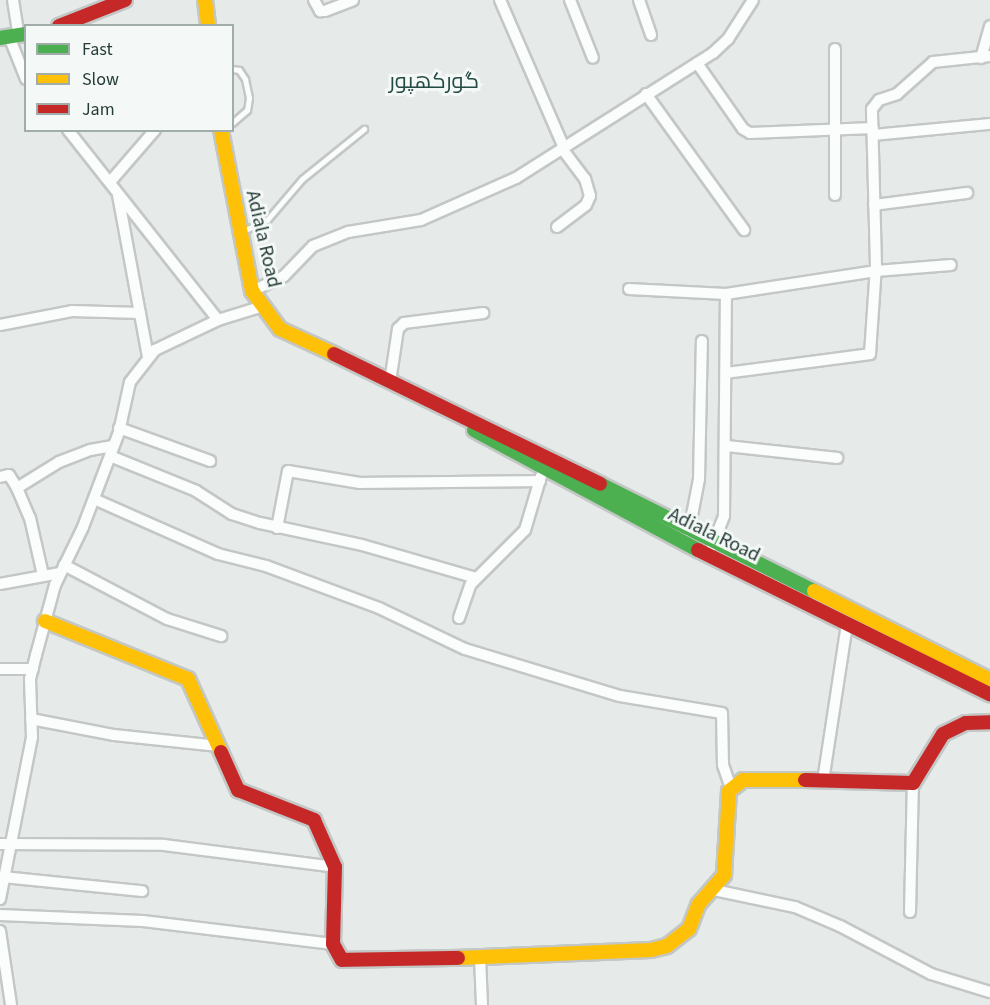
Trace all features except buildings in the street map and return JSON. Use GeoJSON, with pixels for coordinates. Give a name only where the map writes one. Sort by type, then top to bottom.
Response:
{"type":"FeatureCollection","features":[{"type":"Feature","properties":{"kind":"main road"},"geometry":{"type":"LineString","coordinates":[[63,24],[124,0]]}},
{"type":"Feature","properties":{"kind":"main road"},"geometry":{"type":"LineString","coordinates":[[205,0],[208,24]]}},
{"type":"Feature","properties":{"kind":"main road","name":"Adiala Road"},"geometry":{"type":"LineString","coordinates":[[222,132],[239,233],[252,291],[260,307],[280,329],[428,399],[689,531],[710,548],[847,624],[990,694]]}},
{"type":"Feature","properties":{"kind":"main road","name":"Adiala Road"},"geometry":{"type":"LineString","coordinates":[[428,399],[541,475],[710,548],[990,680]]}},
{"type":"Feature","properties":{"kind":"main road"},"geometry":{"type":"LineString","coordinates":[[45,621],[188,679],[242,794],[314,820],[335,867],[333,944],[342,960],[351,962],[659,949],[682,938],[689,929],[698,905],[714,890],[727,864],[731,788],[743,780],[913,783],[944,734],[966,723],[990,722]]}},
{"type":"Feature","properties":{"kind":"street"},"geometry":{"type":"LineString","coordinates":[[13,0],[14,37],[24,72]]}},
{"type":"Feature","properties":{"kind":"street"},"geometry":{"type":"LineString","coordinates":[[314,0],[320,11],[353,0]]}},
{"type":"Feature","properties":{"kind":"street"},"geometry":{"type":"LineString","coordinates":[[500,0],[563,149],[585,179],[590,196],[586,205],[557,227]]}},
{"type":"Feature","properties":{"kind":"street"},"geometry":{"type":"LineString","coordinates":[[570,0],[593,58]]}},
{"type":"Feature","properties":{"kind":"street"},"geometry":{"type":"LineString","coordinates":[[639,0],[651,35]]}},
{"type":"Feature","properties":{"kind":"street"},"geometry":{"type":"LineString","coordinates":[[252,291],[284,276],[313,246],[348,232],[421,220],[516,178],[697,63],[728,39],[753,0]]}},
{"type":"Feature","properties":{"kind":"street"},"geometry":{"type":"LineString","coordinates":[[726,373],[870,354],[876,271],[872,110],[879,100],[897,94],[924,67],[933,62],[986,57],[990,26]]}},
{"type":"Feature","properties":{"kind":"street"},"geometry":{"type":"LineString","coordinates":[[835,49],[835,195]]}},
{"type":"Feature","properties":{"kind":"street"},"geometry":{"type":"LineString","coordinates":[[697,63],[750,133],[873,131],[990,124]]}},
{"type":"Feature","properties":{"kind":"street"},"geometry":{"type":"LineString","coordinates":[[646,94],[744,230]]}},
{"type":"Feature","properties":{"kind":"street"},"geometry":{"type":"LineString","coordinates":[[70,132],[218,320]]}},
{"type":"Feature","properties":{"kind":"street"},"geometry":{"type":"LineString","coordinates":[[110,182],[153,132]]}},
{"type":"Feature","properties":{"kind":"street"},"geometry":{"type":"LineString","coordinates":[[118,192],[148,357]]}},
{"type":"Feature","properties":{"kind":"street"},"geometry":{"type":"LineString","coordinates":[[874,205],[967,193]]}},
{"type":"Feature","properties":{"kind":"street"},"geometry":{"type":"LineString","coordinates":[[629,289],[726,294],[876,271],[951,265]]}},
{"type":"Feature","properties":{"kind":"street"},"geometry":{"type":"LineString","coordinates":[[710,548],[724,516],[727,446],[726,294]]}},
{"type":"Feature","properties":{"kind":"street"},"geometry":{"type":"LineString","coordinates":[[0,899],[4,843],[32,737],[33,669],[45,621],[62,569],[112,451],[129,382],[148,357],[218,320],[260,307]]}},
{"type":"Feature","properties":{"kind":"street"},"geometry":{"type":"LineString","coordinates":[[0,325],[72,311],[140,313]]}},
{"type":"Feature","properties":{"kind":"street"},"geometry":{"type":"LineString","coordinates":[[390,382],[398,329],[404,323],[483,313]]}},
{"type":"Feature","properties":{"kind":"street"},"geometry":{"type":"LineString","coordinates":[[689,531],[699,479],[702,340]]}},
{"type":"Feature","properties":{"kind":"street"},"geometry":{"type":"LineString","coordinates":[[119,428],[210,461]]}},
{"type":"Feature","properties":{"kind":"street"},"geometry":{"type":"LineString","coordinates":[[727,446],[837,458]]}},
{"type":"Feature","properties":{"kind":"street"},"geometry":{"type":"LineString","coordinates":[[17,488],[59,462],[90,450],[112,451],[196,491],[232,514],[277,528],[362,545],[476,578]]}},
{"type":"Feature","properties":{"kind":"street"},"geometry":{"type":"LineString","coordinates":[[277,528],[288,471],[360,483],[541,475],[525,530],[476,578],[459,618]]}},
{"type":"Feature","properties":{"kind":"street"},"geometry":{"type":"LineString","coordinates":[[0,477],[9,475],[17,488],[30,518],[43,575]]}},
{"type":"Feature","properties":{"kind":"street"},"geometry":{"type":"LineString","coordinates":[[94,498],[218,554],[266,567],[379,608],[465,649],[620,696],[722,713],[723,765],[731,788]]}},
{"type":"Feature","properties":{"kind":"street"},"geometry":{"type":"LineString","coordinates":[[0,584],[62,569],[167,620],[221,636]]}},
{"type":"Feature","properties":{"kind":"street"},"geometry":{"type":"LineString","coordinates":[[823,781],[847,624]]}},
{"type":"Feature","properties":{"kind":"street"},"geometry":{"type":"LineString","coordinates":[[0,669],[33,669]]}},
{"type":"Feature","properties":{"kind":"street"},"geometry":{"type":"LineString","coordinates":[[31,719],[114,735],[218,746]]}},
{"type":"Feature","properties":{"kind":"street"},"geometry":{"type":"LineString","coordinates":[[910,912],[913,783]]}},
{"type":"Feature","properties":{"kind":"street"},"geometry":{"type":"LineString","coordinates":[[4,843],[164,845],[335,867]]}},
{"type":"Feature","properties":{"kind":"street"},"geometry":{"type":"LineString","coordinates":[[3,878],[142,891]]}},
{"type":"Feature","properties":{"kind":"street"},"geometry":{"type":"LineString","coordinates":[[714,890],[795,908],[840,926],[931,974],[990,992]]}},
{"type":"Feature","properties":{"kind":"street"},"geometry":{"type":"LineString","coordinates":[[0,915],[154,922],[333,944]]}},
{"type":"Feature","properties":{"kind":"street"},"geometry":{"type":"LineString","coordinates":[[0,931],[11,1005]]}},
{"type":"Feature","properties":{"kind":"street"},"geometry":{"type":"LineString","coordinates":[[480,957],[482,1005]]}},
{"type":"Feature","properties":{"kind":"lane"},"geometry":{"type":"LineString","coordinates":[[234,69],[239,70],[245,79],[249,98],[247,110],[234,121]]}},
{"type":"Feature","properties":{"kind":"lane"},"geometry":{"type":"LineString","coordinates":[[239,233],[267,220],[302,179],[364,129]]}},
{"type":"Feature","properties":{"kind":"traffic: fast"},"geometry":{"type":"LineString","coordinates":[[0,38],[24,34]]}},
{"type":"Feature","properties":{"kind":"traffic: fast"},"geometry":{"type":"LineString","coordinates":[[474,430],[698,550]]}},
{"type":"Feature","properties":{"kind":"traffic: fast"},"geometry":{"type":"LineString","coordinates":[[600,484],[814,591]]}},
{"type":"Feature","properties":{"kind":"traffic: slow"},"geometry":{"type":"LineString","coordinates":[[205,0],[208,24]]}},
{"type":"Feature","properties":{"kind":"traffic: slow"},"geometry":{"type":"LineString","coordinates":[[221,132],[252,291],[280,329],[334,354]]}},
{"type":"Feature","properties":{"kind":"traffic: slow"},"geometry":{"type":"LineString","coordinates":[[814,591],[990,680]]}},
{"type":"Feature","properties":{"kind":"traffic: slow"},"geometry":{"type":"LineString","coordinates":[[45,621],[188,679],[221,752]]}},
{"type":"Feature","properties":{"kind":"traffic: slow"},"geometry":{"type":"LineString","coordinates":[[458,958],[651,950],[667,946],[689,929],[698,905],[724,875],[729,791],[743,780],[805,780]]}},
{"type":"Feature","properties":{"kind":"traffic: jam"},"geometry":{"type":"LineString","coordinates":[[64,24],[125,0]]}},
{"type":"Feature","properties":{"kind":"traffic: jam"},"geometry":{"type":"LineString","coordinates":[[334,354],[600,484]]}},
{"type":"Feature","properties":{"kind":"traffic: jam"},"geometry":{"type":"LineString","coordinates":[[698,550],[990,694]]}},
{"type":"Feature","properties":{"kind":"traffic: jam"},"geometry":{"type":"LineString","coordinates":[[805,780],[913,783],[943,734],[966,723],[990,722]]}},
{"type":"Feature","properties":{"kind":"traffic: jam"},"geometry":{"type":"LineString","coordinates":[[221,752],[238,790],[314,820],[335,867],[333,944],[342,960],[458,958]]}},
{"type":"Feature","properties":{"kind":"district","name":"گورکھپور"},"geometry":{"type":"Point","coordinates":[434,82]}}]}
